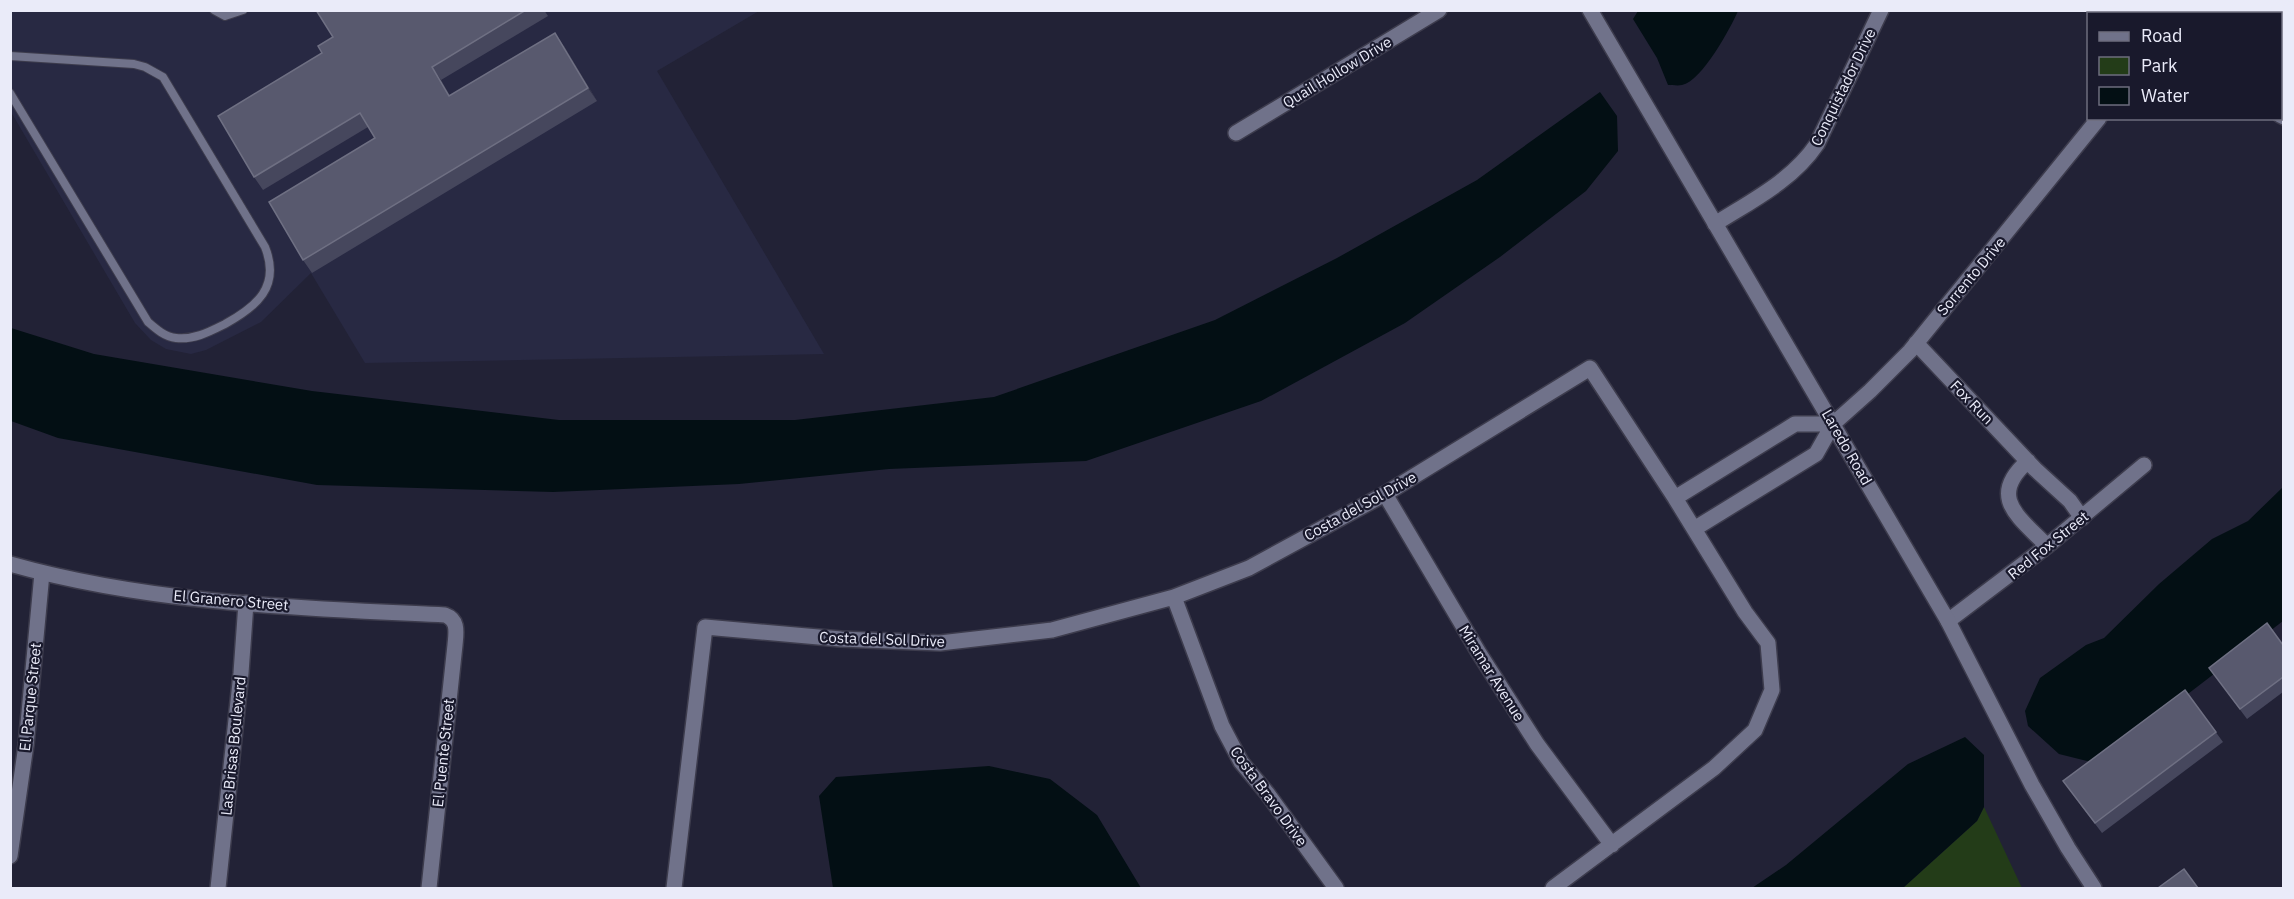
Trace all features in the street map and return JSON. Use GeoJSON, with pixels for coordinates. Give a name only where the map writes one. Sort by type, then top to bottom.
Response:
{"type":"FeatureCollection","features":[{"type":"Feature","properties":{"kind":"street","name":"Quail Hollow Drive"},"geometry":{"type":"LineString","coordinates":[[1236,133],[1439,10]]}},
{"type":"Feature","properties":{"kind":"street","name":"Laredo Road"},"geometry":{"type":"LineString","coordinates":[[1590,10],[1948,621],[2032,785],[2094,888]]}},
{"type":"Feature","properties":{"kind":"street","name":"Conquistador Drive"},"geometry":{"type":"LineString","coordinates":[[1714,224],[1771,188],[1808,158],[1817,144],[1881,10]]}},
{"type":"Feature","properties":{"kind":"street","name":"Sorrento Drive"},"geometry":{"type":"LineString","coordinates":[[1694,529],[1816,454],[1833,424],[1870,391],[1916,343],[2097,120]]}},
{"type":"Feature","properties":{"kind":"street","name":"Fox Run"},"geometry":{"type":"LineString","coordinates":[[1916,343],[2028,461],[2070,501],[2082,518]]}},
{"type":"Feature","properties":{"kind":"street","name":"Costa del Sol Drive"},"geometry":{"type":"LineString","coordinates":[[674,888],[705,627],[841,639],[940,643],[1052,630],[1174,597],[1249,568],[1385,494],[1590,368],[1675,498],[1745,612],[1768,643],[1772,690],[1755,730],[1714,768],[1552,888]]}},
{"type":"Feature","properties":{"kind":"street"},"geometry":{"type":"LineString","coordinates":[[1675,498],[1796,424],[1833,424]]}},
{"type":"Feature","properties":{"kind":"street"},"geometry":{"type":"LineString","coordinates":[[2028,461],[2010,483],[2007,492],[2009,502],[2047,546]]}},
{"type":"Feature","properties":{"kind":"street","name":"Red Fox Street"},"geometry":{"type":"LineString","coordinates":[[1948,621],[2047,546],[2144,465]]}},
{"type":"Feature","properties":{"kind":"street","name":"Miramar Avenue"},"geometry":{"type":"LineString","coordinates":[[1385,494],[1479,653],[1537,744],[1612,844]]}},
{"type":"Feature","properties":{"kind":"street","name":"El Granero Street"},"geometry":{"type":"LineString","coordinates":[[10,564],[114,588],[246,603],[445,615],[453,619]]}},
{"type":"Feature","properties":{"kind":"street","name":"El Parque Street"},"geometry":{"type":"LineString","coordinates":[[10,856],[26,745],[42,573]]}},
{"type":"Feature","properties":{"kind":"street","name":"Costa Bravo Drive"},"geometry":{"type":"LineString","coordinates":[[1174,597],[1222,726],[1241,762],[1267,793],[1336,888]]}},
{"type":"Feature","properties":{"kind":"street","name":"Las Brisas Boulevard"},"geometry":{"type":"LineString","coordinates":[[218,888],[241,674],[246,603]]}},
{"type":"Feature","properties":{"kind":"street","name":"El Puente Street"},"geometry":{"type":"LineString","coordinates":[[429,888],[455,645],[456,625],[453,619]]}},
{"type":"Feature","properties":{"kind":"lane"},"geometry":{"type":"LineString","coordinates":[[214,10],[225,16],[243,10]]}},
{"type":"Feature","properties":{"kind":"lane"},"geometry":{"type":"LineString","coordinates":[[10,56],[134,64],[145,66],[163,77],[270,258],[271,270],[263,295],[256,304],[247,312],[209,332],[187,339],[173,338],[161,333],[148,322],[10,93]]}},
{"type":"Feature","properties":{"kind":"shaded area"},"geometry":{"type":"Polygon","coordinates":[[[10,11],[759,11],[657,71],[824,354],[365,363],[311,273],[261,322],[206,350],[191,354],[166,349],[151,340],[135,323],[11,112],[10,11]]]}},
{"type":"Feature","properties":{"kind":"green space"},"geometry":{"type":"Polygon","coordinates":[[[1984,807],[2022,888],[1903,888],[1977,821],[1984,807]]]}},
{"type":"Feature","properties":{"kind":"water"},"geometry":{"type":"Polygon","coordinates":[[[1638,11],[1738,11],[1722,41],[1698,74],[1682,85],[1668,85],[1657,58],[1633,19],[1638,11]]]}},
{"type":"Feature","properties":{"kind":"water"},"geometry":{"type":"Polygon","coordinates":[[[1600,92],[1617,116],[1618,151],[1586,191],[1500,257],[1405,323],[1261,401],[1086,461],[889,469],[739,484],[553,492],[317,485],[58,438],[11,421],[11,328],[94,354],[312,391],[559,420],[795,420],[994,397],[1215,320],[1337,258],[1477,180],[1600,92]]]}},
{"type":"Feature","properties":{"kind":"water"},"geometry":{"type":"Polygon","coordinates":[[[2283,487],[2283,621],[2095,763],[2059,754],[2028,726],[2025,711],[2040,678],[2086,645],[2104,638],[2159,584],[2212,539],[2248,521],[2283,487]]]}},
{"type":"Feature","properties":{"kind":"water"},"geometry":{"type":"Polygon","coordinates":[[[1965,737],[1984,755],[1984,807],[1977,821],[1903,888],[1752,888],[1786,865],[1908,764],[1965,737]]]}},
{"type":"Feature","properties":{"kind":"water"},"geometry":{"type":"Polygon","coordinates":[[[989,766],[1050,779],[1097,815],[1141,888],[833,888],[819,796],[836,777],[989,766]]]}},
{"type":"Feature","properties":{"kind":"building"},"geometry":{"type":"Polygon","coordinates":[[[316,10],[526,10],[432,67],[449,96],[555,33],[588,88],[303,260],[269,202],[375,138],[360,113],[254,177],[218,116],[322,53],[318,46],[333,37],[316,10]]]}},
{"type":"Feature","properties":{"kind":"building"},"geometry":{"type":"Polygon","coordinates":[[[2267,623],[2283,645],[2283,677],[2240,709],[2209,668],[2267,623]]]}},
{"type":"Feature","properties":{"kind":"building"},"geometry":{"type":"Polygon","coordinates":[[[2185,690],[2216,732],[2095,823],[2063,781],[2185,690]]]}},
{"type":"Feature","properties":{"kind":"building"},"geometry":{"type":"Polygon","coordinates":[[[2184,869],[2198,888],[2158,888],[2184,869]]]}}]}
